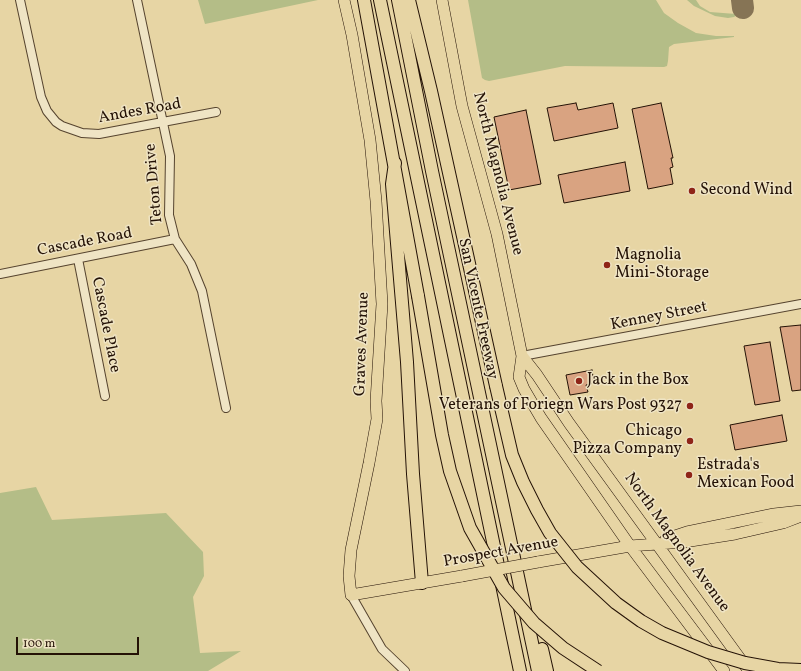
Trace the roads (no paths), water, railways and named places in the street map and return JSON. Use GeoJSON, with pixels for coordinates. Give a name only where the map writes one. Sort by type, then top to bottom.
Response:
{"type":"FeatureCollection","features":[{"type":"Feature","properties":{"kind":"highway"},"geometry":{"type":"LineString","coordinates":[[364,0],[395,163],[443,442],[450,471],[470,528],[504,588],[534,623],[563,648],[598,671]]}},
{"type":"Feature","properties":{"kind":"highway","name":"San Vicente Freeway"},"geometry":{"type":"LineString","coordinates":[[380,0],[520,671]]}},
{"type":"Feature","properties":{"kind":"highway","name":"San Vicente Freeway"},"geometry":{"type":"LineString","coordinates":[[398,0],[509,539],[538,671]]}},
{"type":"Feature","properties":{"kind":"highway"},"geometry":{"type":"LineString","coordinates":[[409,0],[431,91],[512,455],[523,482],[550,533],[577,567],[616,603],[641,621],[662,633],[708,652],[745,663],[778,669],[801,669]]}},
{"type":"Feature","properties":{"kind":"highway"},"geometry":{"type":"LineString","coordinates":[[395,163],[392,184],[407,362],[413,474],[422,583]]}},
{"type":"Feature","properties":{"kind":"highway"},"geometry":{"type":"LineString","coordinates":[[509,539],[547,671]]}},
{"type":"Feature","properties":{"kind":"highway"},"geometry":{"type":"LineString","coordinates":[[794,671],[801,669]]}},
{"type":"Feature","properties":{"kind":"main road","name":"Graves Avenue"},"geometry":{"type":"LineString","coordinates":[[344,0],[352,35],[370,140],[376,201],[382,304],[376,401],[377,419],[351,550],[349,576],[351,595]]}},
{"type":"Feature","properties":{"kind":"main road","name":"North Magnolia Avenue"},"geometry":{"type":"LineString","coordinates":[[442,0],[462,106],[497,234],[522,356],[519,378],[529,399],[630,546],[724,671]]}},
{"type":"Feature","properties":{"kind":"main road","name":"North Magnolia Avenue"},"geometry":{"type":"LineString","coordinates":[[522,356],[537,375],[561,412],[750,671]]}},
{"type":"Feature","properties":{"kind":"main road","name":"Prospect Avenue"},"geometry":{"type":"LineString","coordinates":[[656,543],[687,532],[774,514],[801,511]]}},
{"type":"Feature","properties":{"kind":"main road","name":"Prospect Avenue"},"geometry":{"type":"LineString","coordinates":[[351,595],[630,546],[684,542],[734,534],[783,523],[801,516]]}},
{"type":"Feature","properties":{"kind":"street","name":"Andes Road"},"geometry":{"type":"LineString","coordinates":[[20,0],[43,104],[54,120],[69,129],[82,133],[99,134],[216,112]]}},
{"type":"Feature","properties":{"kind":"street","name":"Teton Drive"},"geometry":{"type":"LineString","coordinates":[[137,0],[170,156],[169,215],[175,239],[191,264],[202,291],[226,408]]}},
{"type":"Feature","properties":{"kind":"street","name":"Cascade Road"},"geometry":{"type":"LineString","coordinates":[[0,274],[175,239]]}},
{"type":"Feature","properties":{"kind":"street","name":"Cascade Place"},"geometry":{"type":"LineString","coordinates":[[78,259],[105,396]]}},
{"type":"Feature","properties":{"kind":"street","name":"Kenney Street"},"geometry":{"type":"LineString","coordinates":[[522,356],[801,304]]}},
{"type":"Feature","properties":{"kind":"street","name":"Graves Avenue"},"geometry":{"type":"LineString","coordinates":[[351,595],[382,649],[404,671]]}},
{"type":"Feature","properties":{"kind":"place","name":"Second Wind"},"geometry":{"type":"Point","coordinates":[692,191]}},
{"type":"Feature","properties":{"kind":"place","name":"Magnolia Mini-Storage"},"geometry":{"type":"Point","coordinates":[607,265]}},
{"type":"Feature","properties":{"kind":"place","name":"Jack in the Box"},"geometry":{"type":"Point","coordinates":[579,381]}},
{"type":"Feature","properties":{"kind":"place","name":"Veterans of Foriegn Wars Post 9327"},"geometry":{"type":"Point","coordinates":[690,406]}},
{"type":"Feature","properties":{"kind":"place","name":"Chicago Pizza Company"},"geometry":{"type":"Point","coordinates":[690,441]}},
{"type":"Feature","properties":{"kind":"place","name":"Estrada's Mexican Food"},"geometry":{"type":"Point","coordinates":[689,475]}}]}
